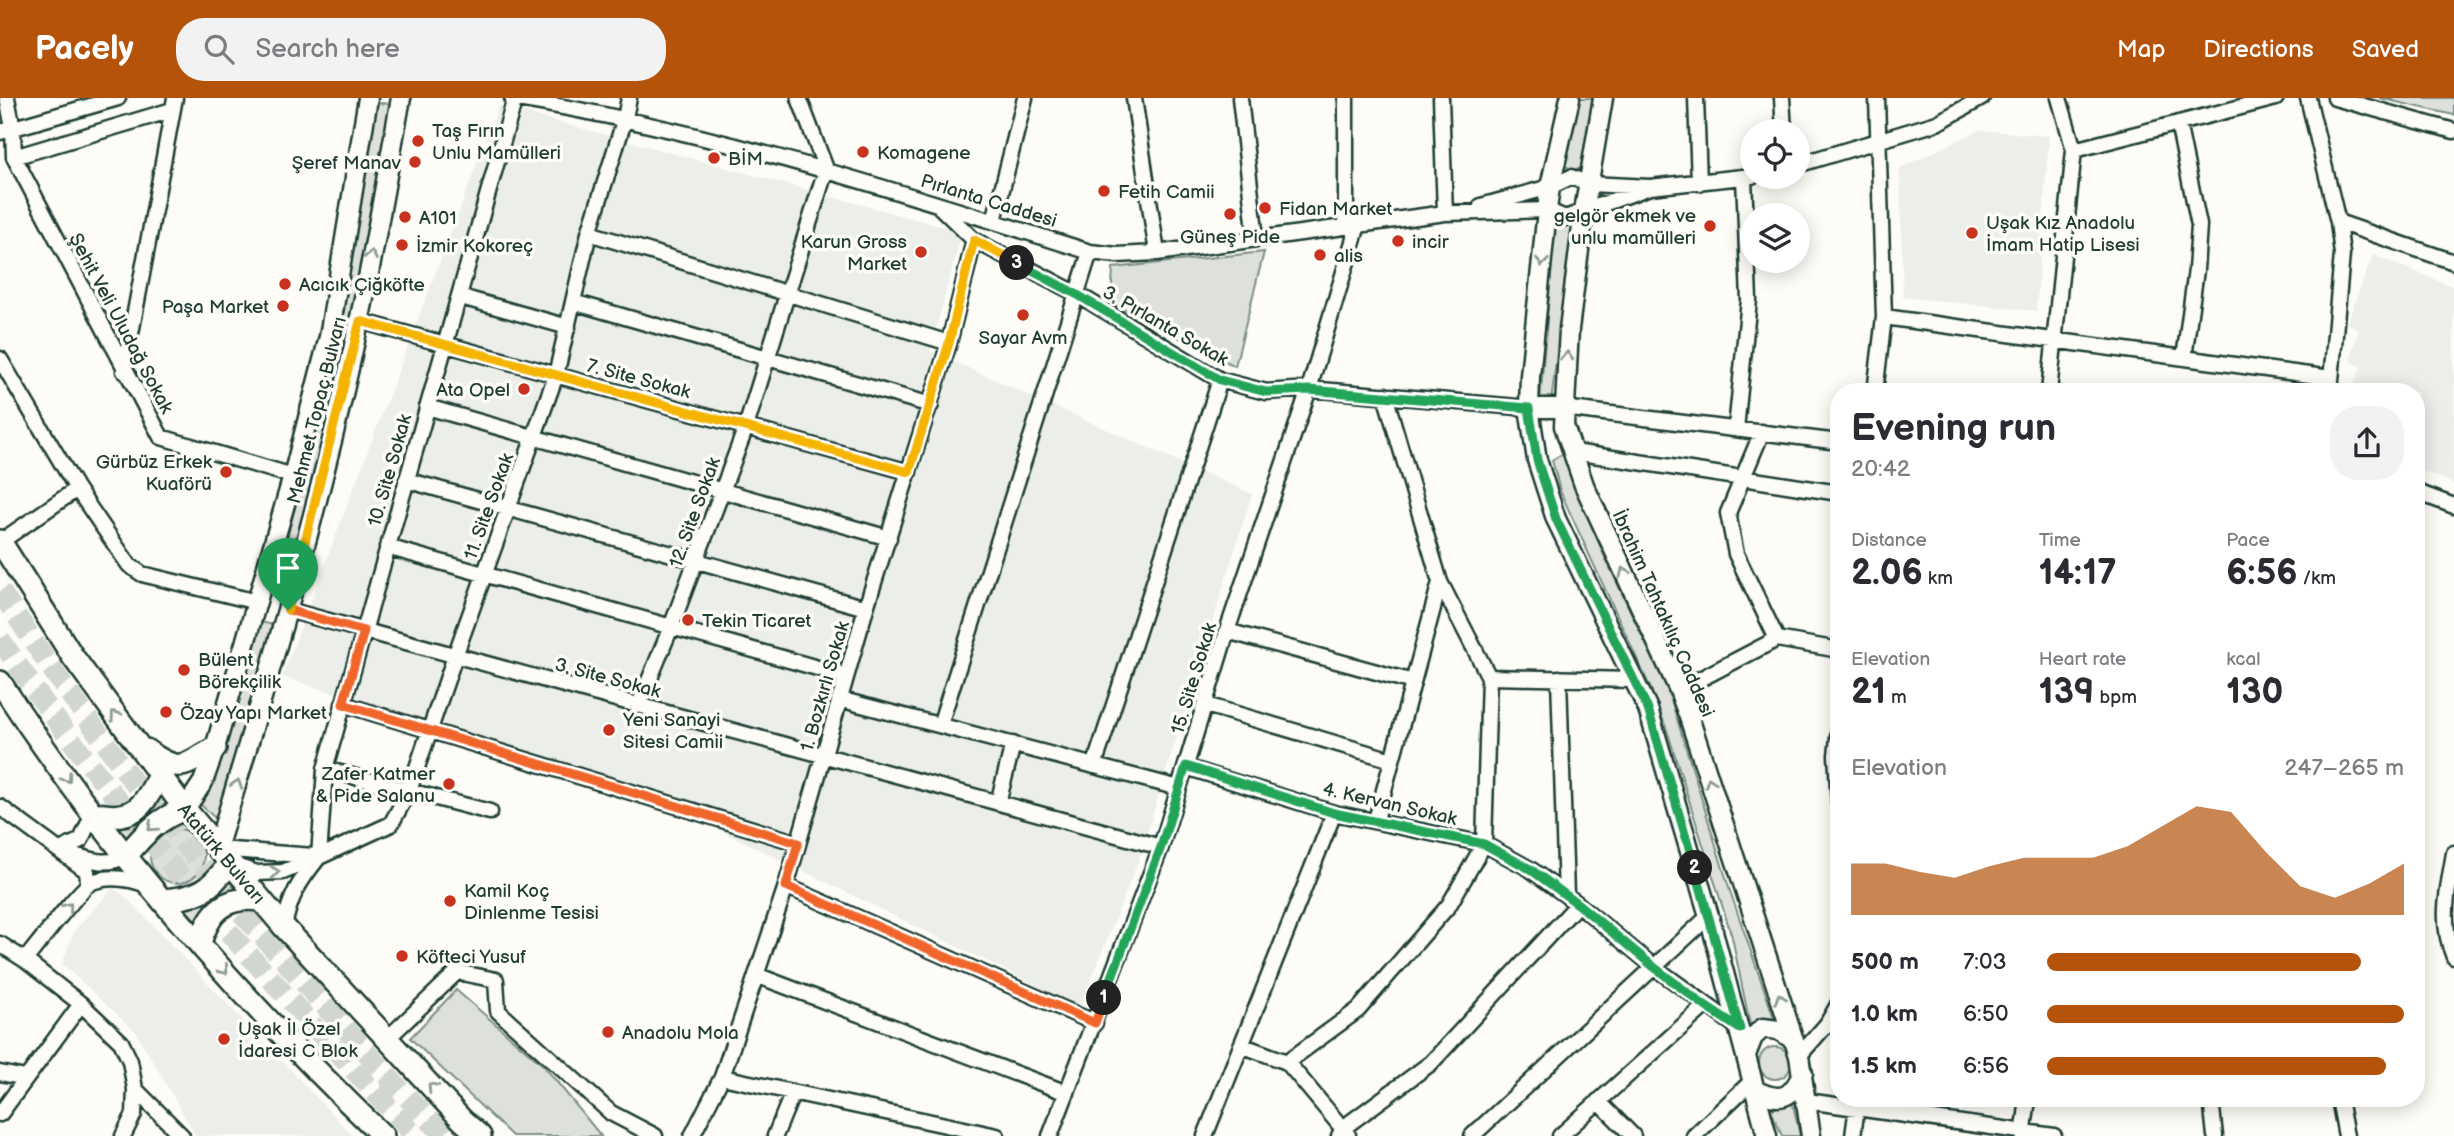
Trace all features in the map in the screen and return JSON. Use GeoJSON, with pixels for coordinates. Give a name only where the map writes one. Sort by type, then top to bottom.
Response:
{"type":"FeatureCollection","features":[{"type":"Feature","properties":{"kind":"highway","name":"Atatürk Bulvarı"},"geometry":{"type":"LineString","coordinates":[[0,541],[73,657],[185,809],[284,927],[480,1136]]}},
{"type":"Feature","properties":{"kind":"highway"},"geometry":{"type":"LineString","coordinates":[[0,682],[93,813],[200,943],[263,1015],[383,1136]]}},
{"type":"Feature","properties":{"kind":"highway"},"geometry":{"type":"LineString","coordinates":[[134,741],[168,765],[187,764],[215,748]]}},
{"type":"Feature","properties":{"kind":"highway"},"geometry":{"type":"LineString","coordinates":[[93,813],[109,817],[124,816],[135,811],[151,793],[159,775]]}},
{"type":"Feature","properties":{"kind":"highway"},"geometry":{"type":"LineString","coordinates":[[127,855],[158,822],[185,809]]}},
{"type":"Feature","properties":{"kind":"highway"},"geometry":{"type":"LineString","coordinates":[[158,893],[184,898],[203,892],[218,880],[223,856]]}},
{"type":"Feature","properties":{"kind":"highway"},"geometry":{"type":"LineString","coordinates":[[200,943],[209,922],[219,909],[240,898],[260,900]]}},
{"type":"Feature","properties":{"kind":"main road","name":"Mehmet Topaç Bulvarı"},"geometry":{"type":"LineString","coordinates":[[185,809],[203,782],[215,748],[293,476],[329,337],[368,98]]}},
{"type":"Feature","properties":{"kind":"main road","name":"Mehmet Topaç Bulvarı"},"geometry":{"type":"LineString","coordinates":[[223,856],[360,321],[401,98]]}},
{"type":"Feature","properties":{"kind":"main road"},"geometry":{"type":"LineString","coordinates":[[1570,98],[1550,187],[1530,376],[1529,408],[1537,460],[1556,519],[1648,709],[1709,916],[1767,1136]]}},
{"type":"Feature","properties":{"kind":"main road","name":"İbrahim Tahtakılıç Caddesi"},"geometry":{"type":"LineString","coordinates":[[1603,98],[1584,211],[1569,330],[1564,426],[1584,485],[1679,690],[1798,1056],[1811,1136]]}},
{"type":"Feature","properties":{"kind":"main road"},"geometry":{"type":"LineString","coordinates":[[1529,408],[1563,408]]}},
{"type":"Feature","properties":{"kind":"main road"},"geometry":{"type":"LineString","coordinates":[[257,602],[288,610]]}},
{"type":"Feature","properties":{"kind":"main road"},"geometry":{"type":"LineString","coordinates":[[1746,1055],[1753,1037],[1763,1028],[1778,1030],[1798,1056],[1795,1089],[1784,1097],[1769,1096],[1753,1086]]}},
{"type":"Feature","properties":{"kind":"street","name":"Şehit Veli Uludağ Sokak"},"geometry":{"type":"LineString","coordinates":[[7,98],[6,130],[14,157],[161,437],[293,476]]}},
{"type":"Feature","properties":{"kind":"street"},"geometry":{"type":"LineString","coordinates":[[6,130],[118,98]]}},
{"type":"Feature","properties":{"kind":"street","name":"Pırlanta Caddesi"},"geometry":{"type":"LineString","coordinates":[[514,98],[625,118],[826,169],[1090,252],[1117,255],[1157,253],[1445,213],[1547,211],[1565,218],[1650,187]]}},
{"type":"Feature","properties":{"kind":"street","name":"10. Site Sokak"},"geometry":{"type":"LineString","coordinates":[[319,857],[326,769],[406,480],[461,297],[514,98]]}},
{"type":"Feature","properties":{"kind":"street","name":"11. Site Sokak"},"geometry":{"type":"LineString","coordinates":[[223,856],[257,873],[283,872],[391,824],[410,791],[455,656],[556,375],[589,233],[629,98]]}},
{"type":"Feature","properties":{"kind":"street"},"geometry":{"type":"LineString","coordinates":[[799,98],[826,169]]}},
{"type":"Feature","properties":{"kind":"street"},"geometry":{"type":"LineString","coordinates":[[994,221],[1024,98]]}},
{"type":"Feature","properties":{"kind":"street"},"geometry":{"type":"LineString","coordinates":[[1134,98],[1157,253]]}},
{"type":"Feature","properties":{"kind":"street"},"geometry":{"type":"LineString","coordinates":[[1240,98],[1256,239]]}},
{"type":"Feature","properties":{"kind":"street","name":"15. Site Sokak"},"geometry":{"type":"LineString","coordinates":[[1050,1136],[1161,847],[1227,631],[1309,390],[1352,226],[1346,98]]}},
{"type":"Feature","properties":{"kind":"street"},"geometry":{"type":"LineString","coordinates":[[1441,98],[1445,213]]}},
{"type":"Feature","properties":{"kind":"street"},"geometry":{"type":"LineString","coordinates":[[1696,98],[1699,183]]}},
{"type":"Feature","properties":{"kind":"street"},"geometry":{"type":"LineString","coordinates":[[1783,98],[1784,119]]}},
{"type":"Feature","properties":{"kind":"street"},"geometry":{"type":"LineString","coordinates":[[1876,383],[1884,317],[1877,98]]}},
{"type":"Feature","properties":{"kind":"street"},"geometry":{"type":"LineString","coordinates":[[1810,161],[1937,123],[1982,98]]}},
{"type":"Feature","properties":{"kind":"street"},"geometry":{"type":"LineString","coordinates":[[2050,383],[2074,149],[2059,98]]}},
{"type":"Feature","properties":{"kind":"street"},"geometry":{"type":"LineString","coordinates":[[2074,149],[2276,98]]}},
{"type":"Feature","properties":{"kind":"street"},"geometry":{"type":"LineString","coordinates":[[2308,98],[2338,222],[2342,254],[2330,383]]}},
{"type":"Feature","properties":{"kind":"street"},"geometry":{"type":"LineString","coordinates":[[2335,98],[2454,131]]}},
{"type":"Feature","properties":{"kind":"street"},"geometry":{"type":"LineString","coordinates":[[14,157],[173,104],[124,371]]}},
{"type":"Feature","properties":{"kind":"street"},"geometry":{"type":"LineString","coordinates":[[2178,123],[2199,225],[2184,358]]}},
{"type":"Feature","properties":{"kind":"street","name":"12. Site Sokak"},"geometry":{"type":"LineString","coordinates":[[639,705],[746,427],[826,169]]}},
{"type":"Feature","properties":{"kind":"street","name":"Pırlanta Caddesi"},"geometry":{"type":"LineString","coordinates":[[1461,212],[1550,187],[1571,177],[1589,184],[1650,187],[1740,178]]}},
{"type":"Feature","properties":{"kind":"street"},"geometry":{"type":"LineString","coordinates":[[1736,429],[1749,300],[1748,189]]}},
{"type":"Feature","properties":{"kind":"street","name":"3. Pırlanta Sokak"},"geometry":{"type":"LineString","coordinates":[[937,204],[974,240],[1076,294],[1220,380],[1266,392],[1309,390],[1529,408]]}},
{"type":"Feature","properties":{"kind":"street"},"geometry":{"type":"LineString","coordinates":[[2338,222],[2454,262]]}},
{"type":"Feature","properties":{"kind":"street"},"geometry":{"type":"LineString","coordinates":[[589,233],[949,343]]}},
{"type":"Feature","properties":{"kind":"street","name":"1. Bozkırlı Sokak"},"geometry":{"type":"LineString","coordinates":[[692,1136],[722,1077],[786,886],[866,608],[931,405],[974,240]]}},
{"type":"Feature","properties":{"kind":"street"},"geometry":{"type":"LineString","coordinates":[[940,725],[1090,252]]}},
{"type":"Feature","properties":{"kind":"street"},"geometry":{"type":"LineString","coordinates":[[461,297],[568,327]]}},
{"type":"Feature","properties":{"kind":"street"},"geometry":{"type":"LineString","coordinates":[[573,302],[931,405]]}},
{"type":"Feature","properties":{"kind":"street"},"geometry":{"type":"LineString","coordinates":[[1884,317],[2184,358],[2319,383]]}},
{"type":"Feature","properties":{"kind":"street","name":"7. Site Sokak"},"geometry":{"type":"LineString","coordinates":[[360,321],[909,472]]}},
{"type":"Feature","properties":{"kind":"street"},"geometry":{"type":"LineString","coordinates":[[0,359],[77,489],[129,565],[142,573],[257,602]]}},
{"type":"Feature","properties":{"kind":"street"},"geometry":{"type":"LineString","coordinates":[[1094,766],[1220,380]]}},
{"type":"Feature","properties":{"kind":"street"},"geometry":{"type":"LineString","coordinates":[[1287,1062],[1358,1010],[1449,905],[1484,844],[1489,677],[1440,582],[1385,395]]}},
{"type":"Feature","properties":{"kind":"street"},"geometry":{"type":"LineString","coordinates":[[427,408],[889,538]]}},
{"type":"Feature","properties":{"kind":"street"},"geometry":{"type":"LineString","coordinates":[[1563,408],[1830,441]]}},
{"type":"Feature","properties":{"kind":"street"},"geometry":{"type":"LineString","coordinates":[[1762,432],[1728,513],[1736,554],[1777,639]]}},
{"type":"Feature","properties":{"kind":"street"},"geometry":{"type":"LineString","coordinates":[[1574,452],[1830,492]]}},
{"type":"Feature","properties":{"kind":"street"},"geometry":{"type":"LineString","coordinates":[[406,480],[866,608]]}},
{"type":"Feature","properties":{"kind":"street"},"geometry":{"type":"LineString","coordinates":[[0,541],[77,489]]}},
{"type":"Feature","properties":{"kind":"street"},"geometry":{"type":"LineString","coordinates":[[2425,495],[2454,506]]}},
{"type":"Feature","properties":{"kind":"street"},"geometry":{"type":"LineString","coordinates":[[387,547],[846,676]]}},
{"type":"Feature","properties":{"kind":"street"},"geometry":{"type":"LineString","coordinates":[[1376,820],[1440,582]]}},
{"type":"Feature","properties":{"kind":"street","name":"3. Site Sokak"},"geometry":{"type":"LineString","coordinates":[[288,610],[1161,847]]}},
{"type":"Feature","properties":{"kind":"street"},"geometry":{"type":"LineString","coordinates":[[1227,631],[1413,682]]}},
{"type":"Feature","properties":{"kind":"street"},"geometry":{"type":"LineString","coordinates":[[1679,690],[1777,639],[1830,648]]}},
{"type":"Feature","properties":{"kind":"street"},"geometry":{"type":"LineString","coordinates":[[1489,677],[1633,680]]}},
{"type":"Feature","properties":{"kind":"street"},"geometry":{"type":"LineString","coordinates":[[1559,678],[1566,895]]}},
{"type":"Feature","properties":{"kind":"street"},"geometry":{"type":"LineString","coordinates":[[0,699],[22,716]]}},
{"type":"Feature","properties":{"kind":"street"},"geometry":{"type":"LineString","coordinates":[[839,699],[1179,788]]}},
{"type":"Feature","properties":{"kind":"street"},"geometry":{"type":"LineString","coordinates":[[343,704],[798,843]]}},
{"type":"Feature","properties":{"kind":"street"},"geometry":{"type":"LineString","coordinates":[[1206,705],[1392,760]]}},
{"type":"Feature","properties":{"kind":"street"},"geometry":{"type":"LineString","coordinates":[[998,803],[1013,744]]}},
{"type":"Feature","properties":{"kind":"street","name":"4. Kervan Sokak"},"geometry":{"type":"LineString","coordinates":[[1186,766],[1334,813],[1484,844],[1530,869],[1566,895],[1654,967],[1740,1029]]}},
{"type":"Feature","properties":{"kind":"street"},"geometry":{"type":"LineString","coordinates":[[326,769],[490,812]]}},
{"type":"Feature","properties":{"kind":"street"},"geometry":{"type":"LineString","coordinates":[[0,807],[88,871],[88,882],[26,960]]}},
{"type":"Feature","properties":{"kind":"street"},"geometry":{"type":"LineString","coordinates":[[60,850],[81,840],[93,813]]}},
{"type":"Feature","properties":{"kind":"street"},"geometry":{"type":"LineString","coordinates":[[1205,1136],[1334,813]]}},
{"type":"Feature","properties":{"kind":"street"},"geometry":{"type":"LineString","coordinates":[[60,850],[98,862],[118,861],[127,855]]}},
{"type":"Feature","properties":{"kind":"street"},"geometry":{"type":"LineString","coordinates":[[2454,853],[2446,899],[2445,925],[2454,957]]}},
{"type":"Feature","properties":{"kind":"street"},"geometry":{"type":"LineString","coordinates":[[223,856],[319,857]]}},
{"type":"Feature","properties":{"kind":"street"},"geometry":{"type":"LineString","coordinates":[[284,927],[289,902],[319,857]]}},
{"type":"Feature","properties":{"kind":"street"},"geometry":{"type":"LineString","coordinates":[[88,882],[121,878],[137,881],[158,893]]}},
{"type":"Feature","properties":{"kind":"street"},"geometry":{"type":"LineString","coordinates":[[786,886],[1095,1023]]}},
{"type":"Feature","properties":{"kind":"street"},"geometry":{"type":"LineString","coordinates":[[1241,1045],[1287,1062],[1344,1133],[1431,1063],[1578,904]]}},
{"type":"Feature","properties":{"kind":"street"},"geometry":{"type":"LineString","coordinates":[[1472,1136],[1709,916]]}},
{"type":"Feature","properties":{"kind":"street"},"geometry":{"type":"LineString","coordinates":[[0,944],[26,960],[81,1004],[121,1042],[130,1061],[135,1088],[134,1114],[123,1136]]}},
{"type":"Feature","properties":{"kind":"street"},"geometry":{"type":"LineString","coordinates":[[387,1039],[457,972],[495,980],[498,1011],[611,1112],[655,1136]]}},
{"type":"Feature","properties":{"kind":"street"},"geometry":{"type":"LineString","coordinates":[[756,975],[1067,1093]]}},
{"type":"Feature","properties":{"kind":"street"},"geometry":{"type":"LineString","coordinates":[[0,1114],[81,1004]]}},
{"type":"Feature","properties":{"kind":"street"},"geometry":{"type":"LineString","coordinates":[[1560,1136],[1705,1006]]}},
{"type":"Feature","properties":{"kind":"street"},"geometry":{"type":"LineString","coordinates":[[1798,1056],[1830,1028]]}},
{"type":"Feature","properties":{"kind":"street"},"geometry":{"type":"LineString","coordinates":[[0,1073],[26,1078]]}},
{"type":"Feature","properties":{"kind":"street"},"geometry":{"type":"LineString","coordinates":[[722,1077],[997,1136]]}},
{"type":"Feature","properties":{"kind":"street"},"geometry":{"type":"LineString","coordinates":[[1694,1136],[1753,1086]]}},
{"type":"Feature","properties":{"kind":"street"},"geometry":{"type":"LineString","coordinates":[[135,1088],[182,1136]]}},
{"type":"Feature","properties":{"kind":"street"},"geometry":{"type":"LineString","coordinates":[[775,1136],[793,1092]]}},
{"type":"Feature","properties":{"kind":"street"},"geometry":{"type":"LineString","coordinates":[[1598,1101],[1633,1136]]}},
{"type":"Feature","properties":{"kind":"street"},"geometry":{"type":"LineString","coordinates":[[1807,1101],[1830,1102]]}},
{"type":"Feature","properties":{"kind":"street"},"geometry":{"type":"LineString","coordinates":[[1853,1136],[1857,1107]]}},
{"type":"Feature","properties":{"kind":"street"},"geometry":{"type":"LineString","coordinates":[[1879,1107],[2023,1134],[2054,1136]]}},
{"type":"Feature","properties":{"kind":"street"},"geometry":{"type":"LineString","coordinates":[[2023,1134],[2027,1107]]}},
{"type":"Feature","properties":{"kind":"street"},"geometry":{"type":"LineString","coordinates":[[2212,1107],[2215,1136]]}},
{"type":"Feature","properties":{"kind":"street"},"geometry":{"type":"LineString","coordinates":[[2341,1107],[2346,1136]]}},
{"type":"Feature","properties":{"kind":"shaded area"},"geometry":{"type":"Polygon","coordinates":[[[1579,98],[1596,98],[1582,169],[1572,169],[1564,166],[1579,98]]]}},
{"type":"Feature","properties":{"kind":"shaded area"},"geometry":{"type":"Polygon","coordinates":[[[2379,98],[2454,98],[2454,115],[2379,98]]]}},
{"type":"Feature","properties":{"kind":"shaded area"},"geometry":{"type":"Polygon","coordinates":[[[377,103],[392,104],[345,346],[286,589],[275,586],[338,338],[377,103]]]}},
{"type":"Feature","properties":{"kind":"shaded area"},"geometry":{"type":"Polygon","coordinates":[[[499,106],[962,232],[930,351],[1252,494],[1139,859],[1080,1007],[618,780],[282,677],[499,106]]]}},
{"type":"Feature","properties":{"kind":"shaded area","name":"Uşak Kız Anadolu İmam Hatip Lisesi"},"geometry":{"type":"Polygon","coordinates":[[[1980,130],[2049,136],[2036,311],[1903,297],[1900,168],[1980,130]]]}},
{"type":"Feature","properties":{"kind":"shaded area"},"geometry":{"type":"Polygon","coordinates":[[[1555,223],[1572,225],[1551,403],[1540,402],[1555,223]]]}},
{"type":"Feature","properties":{"kind":"shaded area"},"geometry":{"type":"Polygon","coordinates":[[[1264,252],[1235,366],[1111,303],[1113,268],[1264,252]]]}},
{"type":"Feature","properties":{"kind":"shaded area"},"geometry":{"type":"Polygon","coordinates":[[[2373,255],[2454,287],[2454,484],[2425,472],[2425,383],[2355,383],[2361,367],[2350,360],[2359,329],[2347,323],[2373,255]]]}},
{"type":"Feature","properties":{"kind":"shaded area"},"geometry":{"type":"Polygon","coordinates":[[[1560,455],[1566,456],[1577,492],[1604,555],[1669,693],[1730,891],[1774,1018],[1750,1025],[1732,937],[1667,730],[1560,491],[1552,460],[1560,455]]]}},
{"type":"Feature","properties":{"kind":"shaded area"},"geometry":{"type":"Polygon","coordinates":[[[261,622],[273,625],[241,747],[217,820],[199,803],[208,793],[221,762],[261,622]]]}},
{"type":"Feature","properties":{"kind":"shaded area"},"geometry":{"type":"Polygon","coordinates":[[[159,789],[169,805],[144,819],[126,838],[114,820],[159,789]]]}},
{"type":"Feature","properties":{"kind":"shaded area"},"geometry":{"type":"Polygon","coordinates":[[[182,829],[192,833],[200,841],[204,856],[200,871],[192,879],[172,883],[162,879],[154,871],[150,851],[154,841],[162,833],[182,829]]]}},
{"type":"Feature","properties":{"kind":"shaded area"},"geometry":{"type":"Polygon","coordinates":[[[236,887],[238,891],[200,925],[185,909],[236,887]]]}},
{"type":"Feature","properties":{"kind":"shaded area"},"geometry":{"type":"Polygon","coordinates":[[[113,888],[125,896],[353,1136],[196,1136],[136,1032],[62,964],[74,931],[113,888]]]}},
{"type":"Feature","properties":{"kind":"shaded area"},"geometry":{"type":"Polygon","coordinates":[[[456,990],[544,1066],[601,1136],[512,1136],[410,1038],[456,990]]]}},
{"type":"Feature","properties":{"kind":"shaded area"},"geometry":{"type":"Polygon","coordinates":[[[1775,1047],[1787,1051],[1791,1063],[1787,1075],[1775,1079],[1763,1075],[1759,1063],[1763,1051],[1775,1047]]]}},
{"type":"Feature","properties":{"kind":"shaded area"},"geometry":{"type":"Polygon","coordinates":[[[1792,1100],[1800,1136],[1782,1136],[1771,1110],[1792,1100]]]}},
{"type":"Feature","properties":{"kind":"tunnel"},"geometry":{"type":"LineString","coordinates":[[0,591],[56,675],[132,780],[242,913],[400,1090],[445,1136]]}},
{"type":"Feature","properties":{"kind":"tunnel"},"geometry":{"type":"LineString","coordinates":[[0,639],[95,771],[145,834],[251,957],[415,1136]]}},
{"type":"Feature","properties":{"kind":"place","name":"Taş Fırın Unlu Mamülleri"},"geometry":{"type":"Point","coordinates":[418,141]}},
{"type":"Feature","properties":{"kind":"place","name":"Komagene"},"geometry":{"type":"Point","coordinates":[863,152]}},
{"type":"Feature","properties":{"kind":"place","name":"BİM"},"geometry":{"type":"Point","coordinates":[714,158]}},
{"type":"Feature","properties":{"kind":"place","name":"Şeref Manav"},"geometry":{"type":"Point","coordinates":[415,162]}},
{"type":"Feature","properties":{"kind":"place","name":"Fetih Camii"},"geometry":{"type":"Point","coordinates":[1104,191]}},
{"type":"Feature","properties":{"kind":"place","name":"Fidan Market"},"geometry":{"type":"Point","coordinates":[1265,208]}},
{"type":"Feature","properties":{"kind":"place","name":"Güneş Pide"},"geometry":{"type":"Point","coordinates":[1230,214]}},
{"type":"Feature","properties":{"kind":"place","name":"A101"},"geometry":{"type":"Point","coordinates":[405,217]}},
{"type":"Feature","properties":{"kind":"place","name":"gelgör ekmek ve unlu mamülleri"},"geometry":{"type":"Point","coordinates":[1710,226]}},
{"type":"Feature","properties":{"kind":"place","name":"Uşak Kız Anadolu İmam Hatip Lisesi"},"geometry":{"type":"Point","coordinates":[1972,233]}},
{"type":"Feature","properties":{"kind":"place","name":"incir"},"geometry":{"type":"Point","coordinates":[1398,241]}},
{"type":"Feature","properties":{"kind":"place","name":"İzmir Kokoreç"},"geometry":{"type":"Point","coordinates":[402,245]}},
{"type":"Feature","properties":{"kind":"place","name":"Karun Gross Market"},"geometry":{"type":"Point","coordinates":[921,252]}},
{"type":"Feature","properties":{"kind":"place","name":"alis"},"geometry":{"type":"Point","coordinates":[1320,255]}},
{"type":"Feature","properties":{"kind":"place","name":"Acıcık Çiğköfte"},"geometry":{"type":"Point","coordinates":[285,284]}},
{"type":"Feature","properties":{"kind":"place","name":"Paşa Market"},"geometry":{"type":"Point","coordinates":[283,306]}},
{"type":"Feature","properties":{"kind":"place","name":"Sayar Avm"},"geometry":{"type":"Point","coordinates":[1023,315]}},
{"type":"Feature","properties":{"kind":"place","name":"Ata Opel"},"geometry":{"type":"Point","coordinates":[524,389]}},
{"type":"Feature","properties":{"kind":"place","name":"Gürbüz Erkek Kuaförü"},"geometry":{"type":"Point","coordinates":[226,472]}},
{"type":"Feature","properties":{"kind":"place","name":"Tekin Ticaret"},"geometry":{"type":"Point","coordinates":[688,620]}},
{"type":"Feature","properties":{"kind":"place","name":"Bülent Börekçilik"},"geometry":{"type":"Point","coordinates":[184,670]}},
{"type":"Feature","properties":{"kind":"place","name":"Özay Yapı Market"},"geometry":{"type":"Point","coordinates":[166,712]}},
{"type":"Feature","properties":{"kind":"place","name":"Yeni Sanayi Sitesi Camii"},"geometry":{"type":"Point","coordinates":[609,730]}},
{"type":"Feature","properties":{"kind":"place","name":"Zafer Katmer & Pide Salanu"},"geometry":{"type":"Point","coordinates":[449,784]}},
{"type":"Feature","properties":{"kind":"place","name":"Kamil Koç Dinlenme Tesisi"},"geometry":{"type":"Point","coordinates":[450,901]}},
{"type":"Feature","properties":{"kind":"place","name":"Köfteci Yusuf"},"geometry":{"type":"Point","coordinates":[402,956]}},
{"type":"Feature","properties":{"kind":"place","name":"Anadolu Mola"},"geometry":{"type":"Point","coordinates":[608,1032]}},
{"type":"Feature","properties":{"kind":"place","name":"Uşak İl Özel İdaresi C Blok"},"geometry":{"type":"Point","coordinates":[224,1039]}},
{"type":"Feature","properties":{"kind":"route"},"geometry":{"type":"LineString","coordinates":[[974,240],[1076,294],[1220,380],[1266,392],[1309,390],[1529,408],[1537,460],[1556,519],[1648,709],[1740,1029],[1705,1006],[1530,869],[1484,844],[1334,813],[1186,766],[1161,847],[1095,1023],[786,886],[798,843],[343,704],[364,631],[288,610],[360,321],[909,472],[949,343],[974,240]]}}]}
